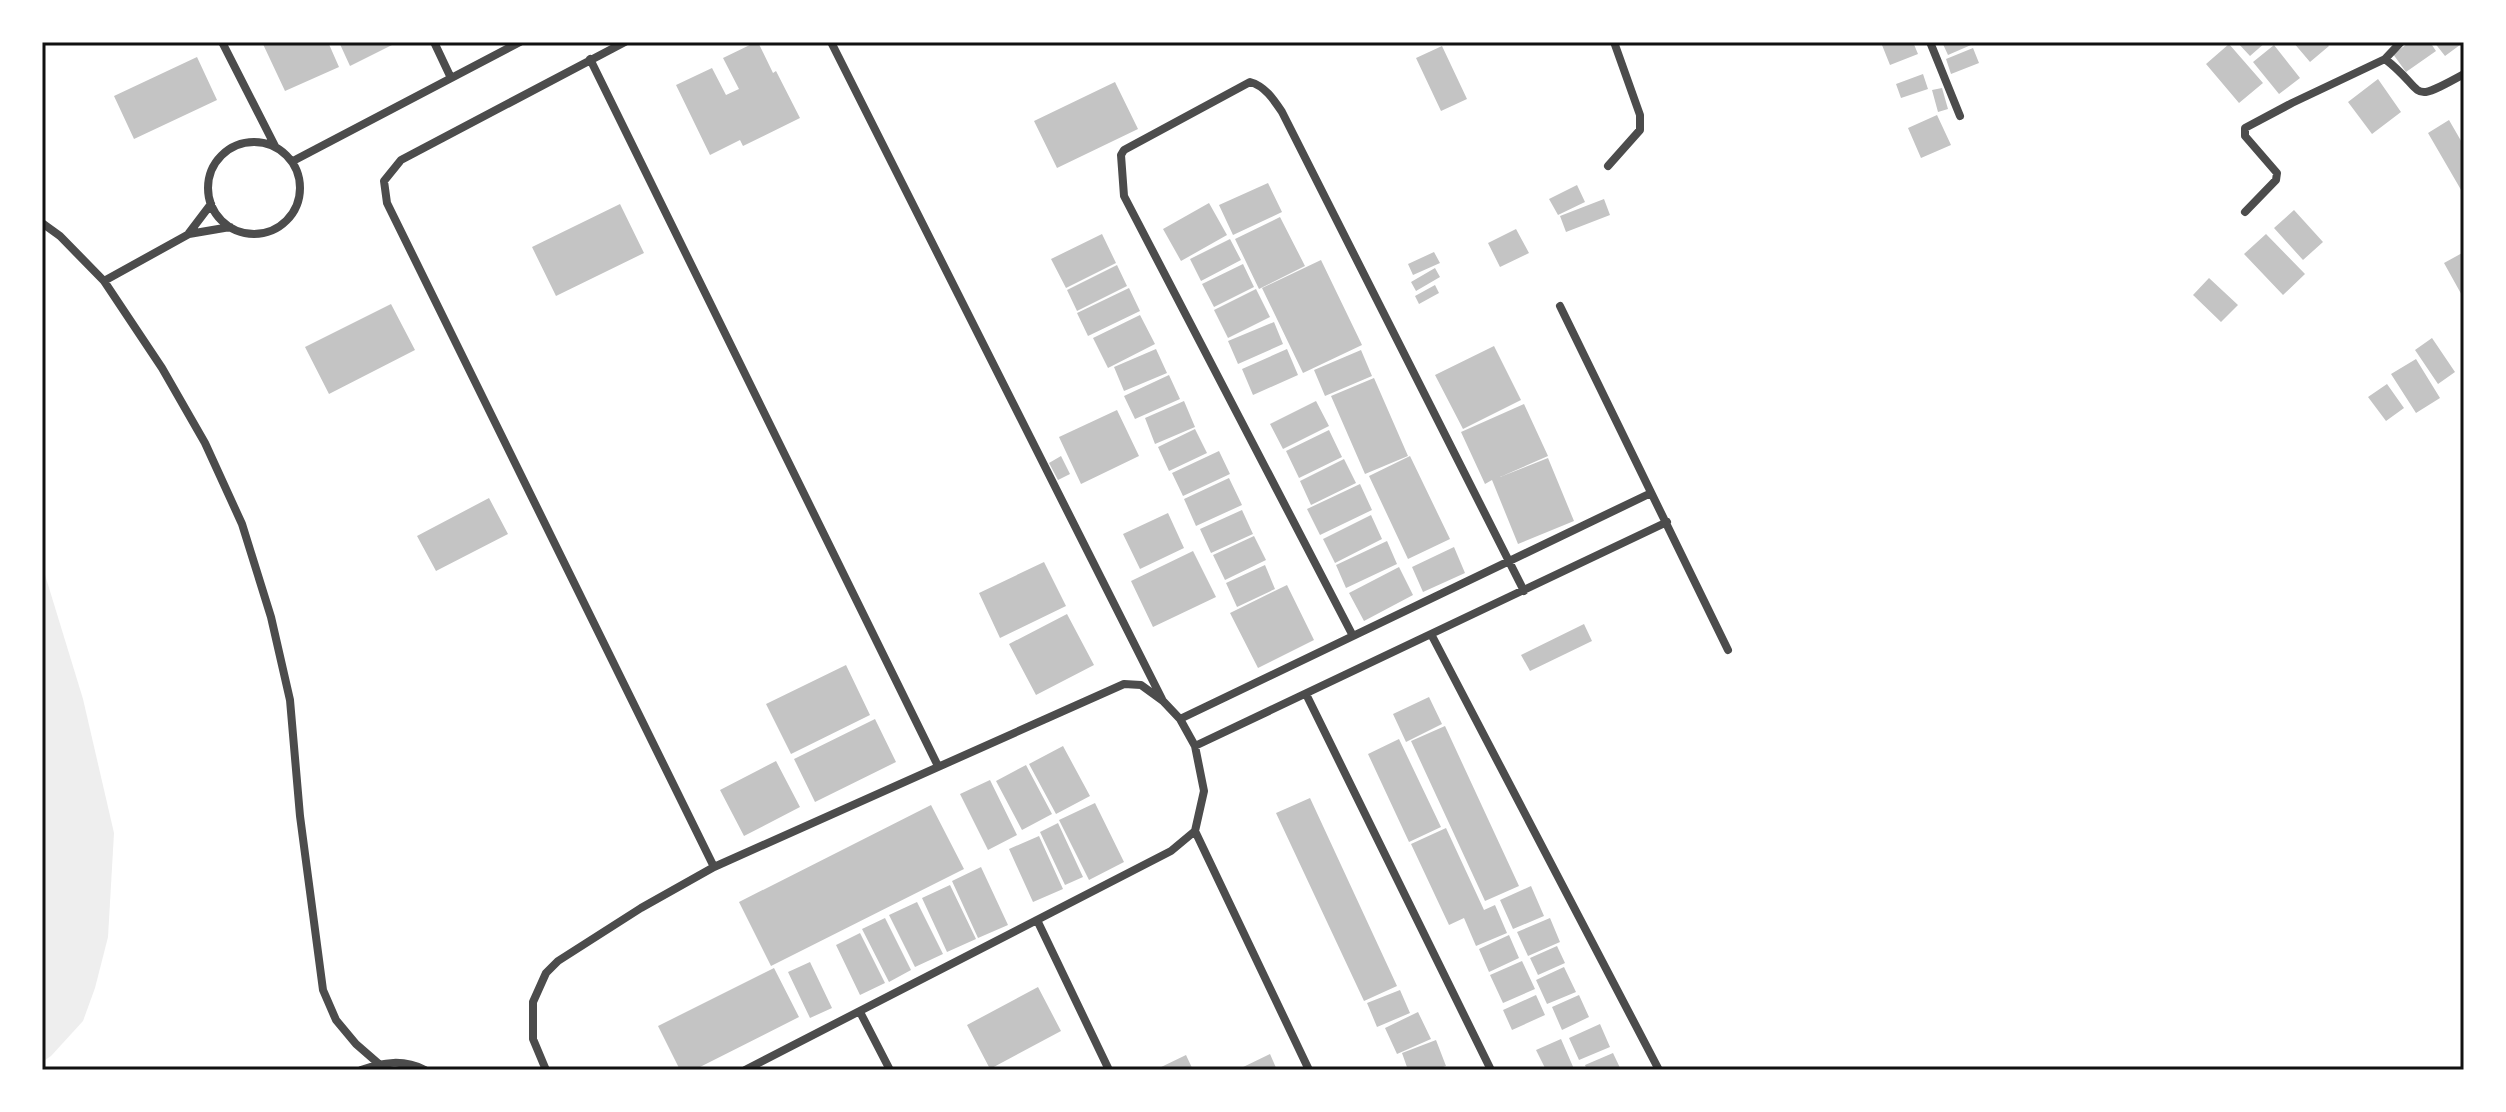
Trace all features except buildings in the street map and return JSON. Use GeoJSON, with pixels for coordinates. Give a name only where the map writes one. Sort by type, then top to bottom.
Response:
{"type":"FeatureCollection","features":[{"type":"Feature","properties":{"kind":"street"},"geometry":{"type":"LineString","coordinates":[[222,42],[275,146],[293,161],[301,184],[300,198],[294,212],[285,223],[272,231],[244,233],[230,227],[211,204],[208,188],[210,173],[218,159],[230,148],[244,142],[275,146]]}},
{"type":"Feature","properties":{"kind":"street"},"geometry":{"type":"LineString","coordinates":[[434,42],[451,78]]}},
{"type":"Feature","properties":{"kind":"street"},"geometry":{"type":"LineString","coordinates":[[293,161],[520,42]]}},
{"type":"Feature","properties":{"kind":"street"},"geometry":{"type":"LineString","coordinates":[[625,42],[401,160],[384,181],[387,203],[714,867]]}},
{"type":"Feature","properties":{"kind":"street"},"geometry":{"type":"LineString","coordinates":[[831,42],[1163,701]]}},
{"type":"Feature","properties":{"kind":"street"},"geometry":{"type":"LineString","coordinates":[[1608,166],[1640,130],[1640,115],[1614,42]]}},
{"type":"Feature","properties":{"kind":"street"},"geometry":{"type":"LineString","coordinates":[[1930,42],[1960,116]]}},
{"type":"Feature","properties":{"kind":"street"},"geometry":{"type":"LineString","coordinates":[[2245,212],[2276,180],[2277,173],[2245,136],[2245,128],[2385,59],[2401,42]]}},
{"type":"Feature","properties":{"kind":"street"},"geometry":{"type":"LineString","coordinates":[[590,59],[938,766]]}},
{"type":"Feature","properties":{"kind":"street"},"geometry":{"type":"LineString","coordinates":[[2385,59],[2417,92],[2425,93],[2464,74]]}},
{"type":"Feature","properties":{"kind":"street"},"geometry":{"type":"LineString","coordinates":[[1353,636],[1124,196],[1121,155],[1124,150],[1250,82],[1271,96],[1282,112],[1524,591]]}},
{"type":"Feature","properties":{"kind":"street"},"geometry":{"type":"LineString","coordinates":[[189,234],[211,204]]}},
{"type":"Feature","properties":{"kind":"street"},"geometry":{"type":"LineString","coordinates":[[42,223],[60,236],[104,281],[162,368],[205,443],[242,524],[271,617],[290,700],[300,816],[323,990],[336,1020],[356,1044],[379,1064]]}},
{"type":"Feature","properties":{"kind":"street"},"geometry":{"type":"LineString","coordinates":[[104,281],[189,234],[230,227]]}},
{"type":"Feature","properties":{"kind":"street"},"geometry":{"type":"LineString","coordinates":[[1560,306],[1728,650]]}},
{"type":"Feature","properties":{"kind":"street"},"geometry":{"type":"LineString","coordinates":[[1180,719],[1651,493]]}},
{"type":"Feature","properties":{"kind":"street"},"geometry":{"type":"LineString","coordinates":[[1195,746],[1667,522]]}},
{"type":"Feature","properties":{"kind":"street"},"geometry":{"type":"LineString","coordinates":[[1431,634],[1659,1070]]}},
{"type":"Feature","properties":{"kind":"street"},"geometry":{"type":"LineString","coordinates":[[531,1070],[544,1067],[533,1039],[533,1002],[546,973],[558,961],[641,908],[714,867],[1124,684],[1141,685],[1180,719],[1195,746],[1204,791],[1195,831],[1171,851],[745,1070]]}},
{"type":"Feature","properties":{"kind":"street"},"geometry":{"type":"LineString","coordinates":[[1306,694],[1491,1070]]}},
{"type":"Feature","properties":{"kind":"street"},"geometry":{"type":"LineString","coordinates":[[1195,831],[1309,1070]]}},
{"type":"Feature","properties":{"kind":"street"},"geometry":{"type":"LineString","coordinates":[[1037,920],[1109,1070]]}},
{"type":"Feature","properties":{"kind":"street"},"geometry":{"type":"LineString","coordinates":[[860,1012],[890,1070]]}},
{"type":"Feature","properties":{"kind":"street"},"geometry":{"type":"LineString","coordinates":[[361,1070],[399,1062],[425,1070]]}},
{"type":"Feature","properties":{"kind":"shaded area"},"geometry":{"type":"Polygon","coordinates":[[[42,565],[83,699],[114,833],[108,937],[95,988],[83,1021],[42,1062],[42,565]]]}}]}
